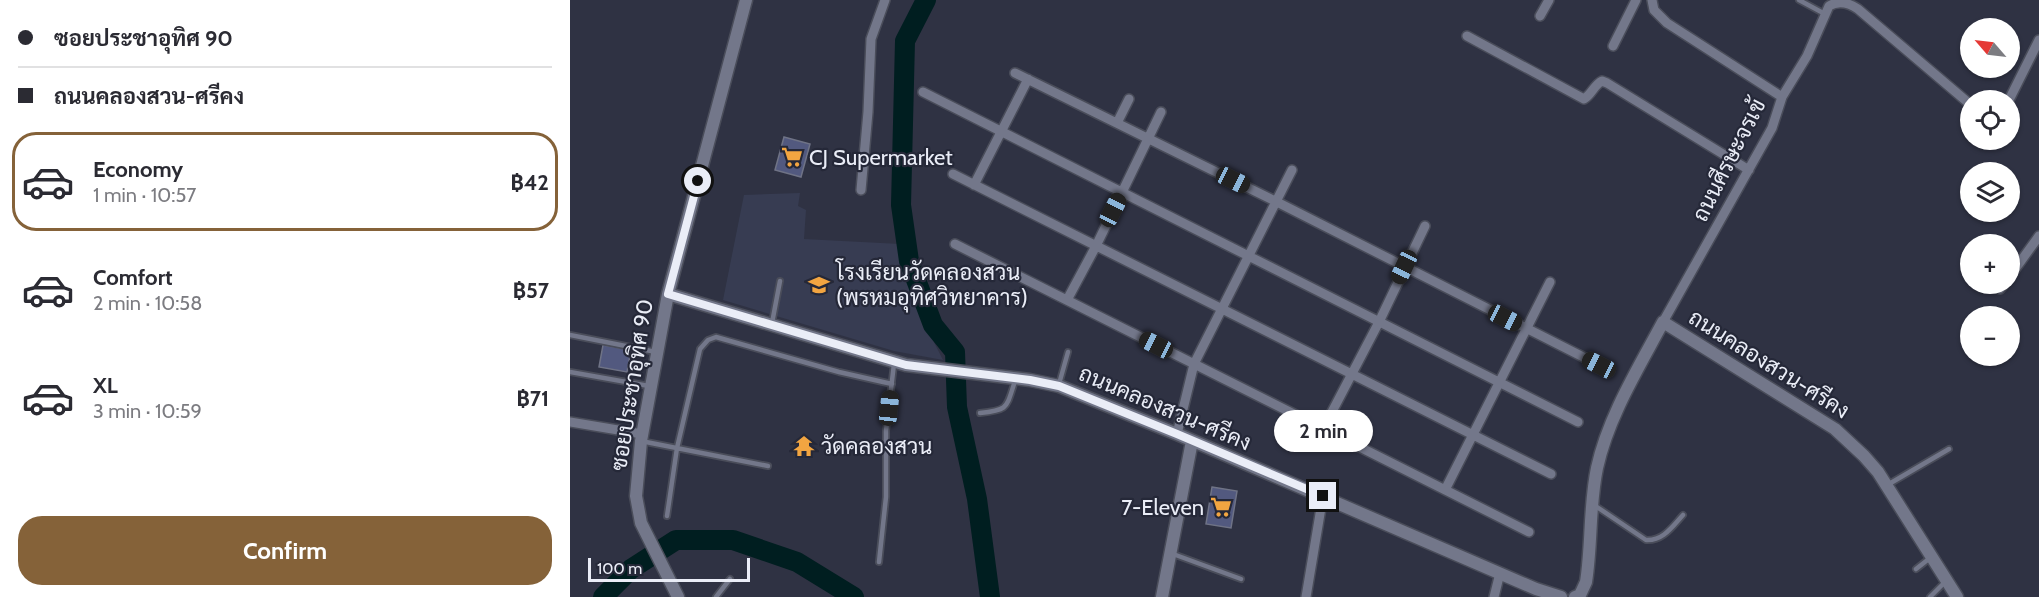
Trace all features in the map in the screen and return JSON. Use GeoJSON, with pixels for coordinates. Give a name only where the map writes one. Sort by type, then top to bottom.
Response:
{"type":"FeatureCollection","features":[{"type":"Feature","properties":{"kind":"street","name":"ซอยประชาอุทิศ 90"},"geometry":{"type":"LineString","coordinates":[[678,597],[641,523],[636,496],[642,438],[668,294],[746,0]]}},
{"type":"Feature","properties":{"kind":"street"},"geometry":{"type":"LineString","coordinates":[[861,190],[868,112],[871,39],[885,0]]}},
{"type":"Feature","properties":{"kind":"street"},"geometry":{"type":"LineString","coordinates":[[1540,16],[1549,0]]}},
{"type":"Feature","properties":{"kind":"street"},"geometry":{"type":"LineString","coordinates":[[1613,46],[1636,0]]}},
{"type":"Feature","properties":{"kind":"street","name":"ถนนศีรษะจรเข้"},"geometry":{"type":"LineString","coordinates":[[1652,0],[1654,10],[1667,23],[1782,97],[1772,128],[1663,322]]}},
{"type":"Feature","properties":{"kind":"street"},"geometry":{"type":"LineString","coordinates":[[1782,97],[1807,56],[1829,7],[1834,2],[1846,2],[1858,9],[1960,96]]}},
{"type":"Feature","properties":{"kind":"street"},"geometry":{"type":"LineString","coordinates":[[1467,36],[1584,99],[1590,96],[1597,84],[1602,81],[1607,83],[1749,170]]}},
{"type":"Feature","properties":{"kind":"street"},"geometry":{"type":"LineString","coordinates":[[2014,90],[2039,40]]}},
{"type":"Feature","properties":{"kind":"street"},"geometry":{"type":"LineString","coordinates":[[1015,73],[1599,365]]}},
{"type":"Feature","properties":{"kind":"street"},"geometry":{"type":"LineString","coordinates":[[974,185],[1028,79]]}},
{"type":"Feature","properties":{"kind":"street"},"geometry":{"type":"LineString","coordinates":[[923,92],[1578,422]]}},
{"type":"Feature","properties":{"kind":"street"},"geometry":{"type":"LineString","coordinates":[[1117,123],[1129,99]]}},
{"type":"Feature","properties":{"kind":"street"},"geometry":{"type":"LineString","coordinates":[[1067,300],[1161,112]]}},
{"type":"Feature","properties":{"kind":"street"},"geometry":{"type":"LineString","coordinates":[[1177,434],[1194,364],[1292,170]]}},
{"type":"Feature","properties":{"kind":"street"},"geometry":{"type":"LineString","coordinates":[[953,174],[1551,474]]}},
{"type":"Feature","properties":{"kind":"street"},"geometry":{"type":"LineString","coordinates":[[1323,429],[1379,322],[1425,226]]}},
{"type":"Feature","properties":{"kind":"street"},"geometry":{"type":"LineString","coordinates":[[2020,262],[2039,236]]}},
{"type":"Feature","properties":{"kind":"street"},"geometry":{"type":"LineString","coordinates":[[955,244],[1529,532]]}},
{"type":"Feature","properties":{"kind":"street"},"geometry":{"type":"LineString","coordinates":[[1445,490],[1550,282]]}},
{"type":"Feature","properties":{"kind":"street","name":"ถนนคลองสวน-ศรีคง"},"geometry":{"type":"LineString","coordinates":[[668,294],[906,365],[1016,378],[1059,386],[1561,597]]}},
{"type":"Feature","properties":{"kind":"street","name":"ถนนคลองสวน-ศรีคง"},"geometry":{"type":"LineString","coordinates":[[1579,596],[1588,572],[1592,504],[1603,447],[1626,392],[1663,322],[1835,429],[1864,456],[1886,486],[1957,597]]}},
{"type":"Feature","properties":{"kind":"street"},"geometry":{"type":"LineString","coordinates":[[570,422],[642,438]]}},
{"type":"Feature","properties":{"kind":"street"},"geometry":{"type":"LineString","coordinates":[[1162,597],[1192,441]]}},
{"type":"Feature","properties":{"kind":"street"},"geometry":{"type":"LineString","coordinates":[[1306,597],[1323,496]]}},
{"type":"Feature","properties":{"kind":"street"},"geometry":{"type":"LineString","coordinates":[[1494,597],[1500,573]]}},
{"type":"Feature","properties":{"kind":"lane"},"geometry":{"type":"LineString","coordinates":[[1799,0],[1829,7]]}},
{"type":"Feature","properties":{"kind":"lane"},"geometry":{"type":"LineString","coordinates":[[771,325],[780,281]]}},
{"type":"Feature","properties":{"kind":"lane"},"geometry":{"type":"LineString","coordinates":[[570,335],[657,352]]}},
{"type":"Feature","properties":{"kind":"lane"},"geometry":{"type":"LineString","coordinates":[[667,516],[677,448],[700,349],[708,340],[716,337],[839,372],[892,384]]}},
{"type":"Feature","properties":{"kind":"lane"},"geometry":{"type":"LineString","coordinates":[[1059,386],[1068,352]]}},
{"type":"Feature","properties":{"kind":"lane"},"geometry":{"type":"LineString","coordinates":[[879,562],[886,497],[886,431],[894,362]]}},
{"type":"Feature","properties":{"kind":"lane"},"geometry":{"type":"LineString","coordinates":[[570,372],[651,386]]}},
{"type":"Feature","properties":{"kind":"lane"},"geometry":{"type":"LineString","coordinates":[[980,413],[1000,411],[1009,400],[1016,378]]}},
{"type":"Feature","properties":{"kind":"lane"},"geometry":{"type":"LineString","coordinates":[[642,438],[677,448],[768,466]]}},
{"type":"Feature","properties":{"kind":"lane"},"geometry":{"type":"LineString","coordinates":[[1886,486],[1949,448]]}},
{"type":"Feature","properties":{"kind":"lane"},"geometry":{"type":"LineString","coordinates":[[1592,504],[1646,540],[1654,541],[1665,535],[1683,515]]}},
{"type":"Feature","properties":{"kind":"lane"},"geometry":{"type":"LineString","coordinates":[[1170,553],[1241,579]]}},
{"type":"Feature","properties":{"kind":"lane"},"geometry":{"type":"LineString","coordinates":[[1916,569],[1932,557]]}},
{"type":"Feature","properties":{"kind":"lane"},"geometry":{"type":"LineString","coordinates":[[716,597],[730,579]]}},
{"type":"Feature","properties":{"kind":"lane"},"geometry":{"type":"LineString","coordinates":[[1930,597],[1947,580]]}},
{"type":"Feature","properties":{"kind":"shaded area","name":"โรงเรียนวัดคลองสวน (พรหมอุทิศวิทยาคาร)"},"geometry":{"type":"Polygon","coordinates":[[[800,193],[798,206],[806,210],[804,239],[900,244],[906,257],[919,313],[943,360],[894,351],[723,300],[744,195],[800,193]]]}},
{"type":"Feature","properties":{"kind":"building","name":"CJ Supermarket"},"geometry":{"type":"Polygon","coordinates":[[[784,137],[810,144],[801,177],[775,170],[784,137]]]}},
{"type":"Feature","properties":{"kind":"building"},"geometry":{"type":"Polygon","coordinates":[[[603,345],[631,350],[627,372],[599,367],[603,345]]]}},
{"type":"Feature","properties":{"kind":"building","name":"7-Eleven"},"geometry":{"type":"Polygon","coordinates":[[[1212,487],[1237,491],[1231,528],[1206,524],[1212,487]]]}},
{"type":"Feature","properties":{"kind":"waterway"},"geometry":{"type":"LineString","coordinates":[[926,0],[905,41],[901,205],[909,261],[933,325],[955,352],[957,407],[977,499],[990,597]]}},
{"type":"Feature","properties":{"kind":"waterway"},"geometry":{"type":"LineString","coordinates":[[603,597],[631,569],[676,540],[733,540],[797,562],[854,597]]}},
{"type":"Feature","properties":{"kind":"place","name":"CJ Supermarket"},"geometry":{"type":"Point","coordinates":[792,157]}},
{"type":"Feature","properties":{"kind":"place","name":"โรงเรียนวัดคลองสวน (พรหมอุทิศวิทยาคาร)"},"geometry":{"type":"Point","coordinates":[819,285]}},
{"type":"Feature","properties":{"kind":"place","name":"วัดคลองสวน"},"geometry":{"type":"Point","coordinates":[804,446]}},
{"type":"Feature","properties":{"kind":"place","name":"7-Eleven"},"geometry":{"type":"Point","coordinates":[1221,507]}},
{"type":"Feature","properties":{"kind":"route"},"geometry":{"type":"LineString","coordinates":[[698,181],[668,294],[906,365],[1030,380],[1059,386],[1323,496]]}}]}
